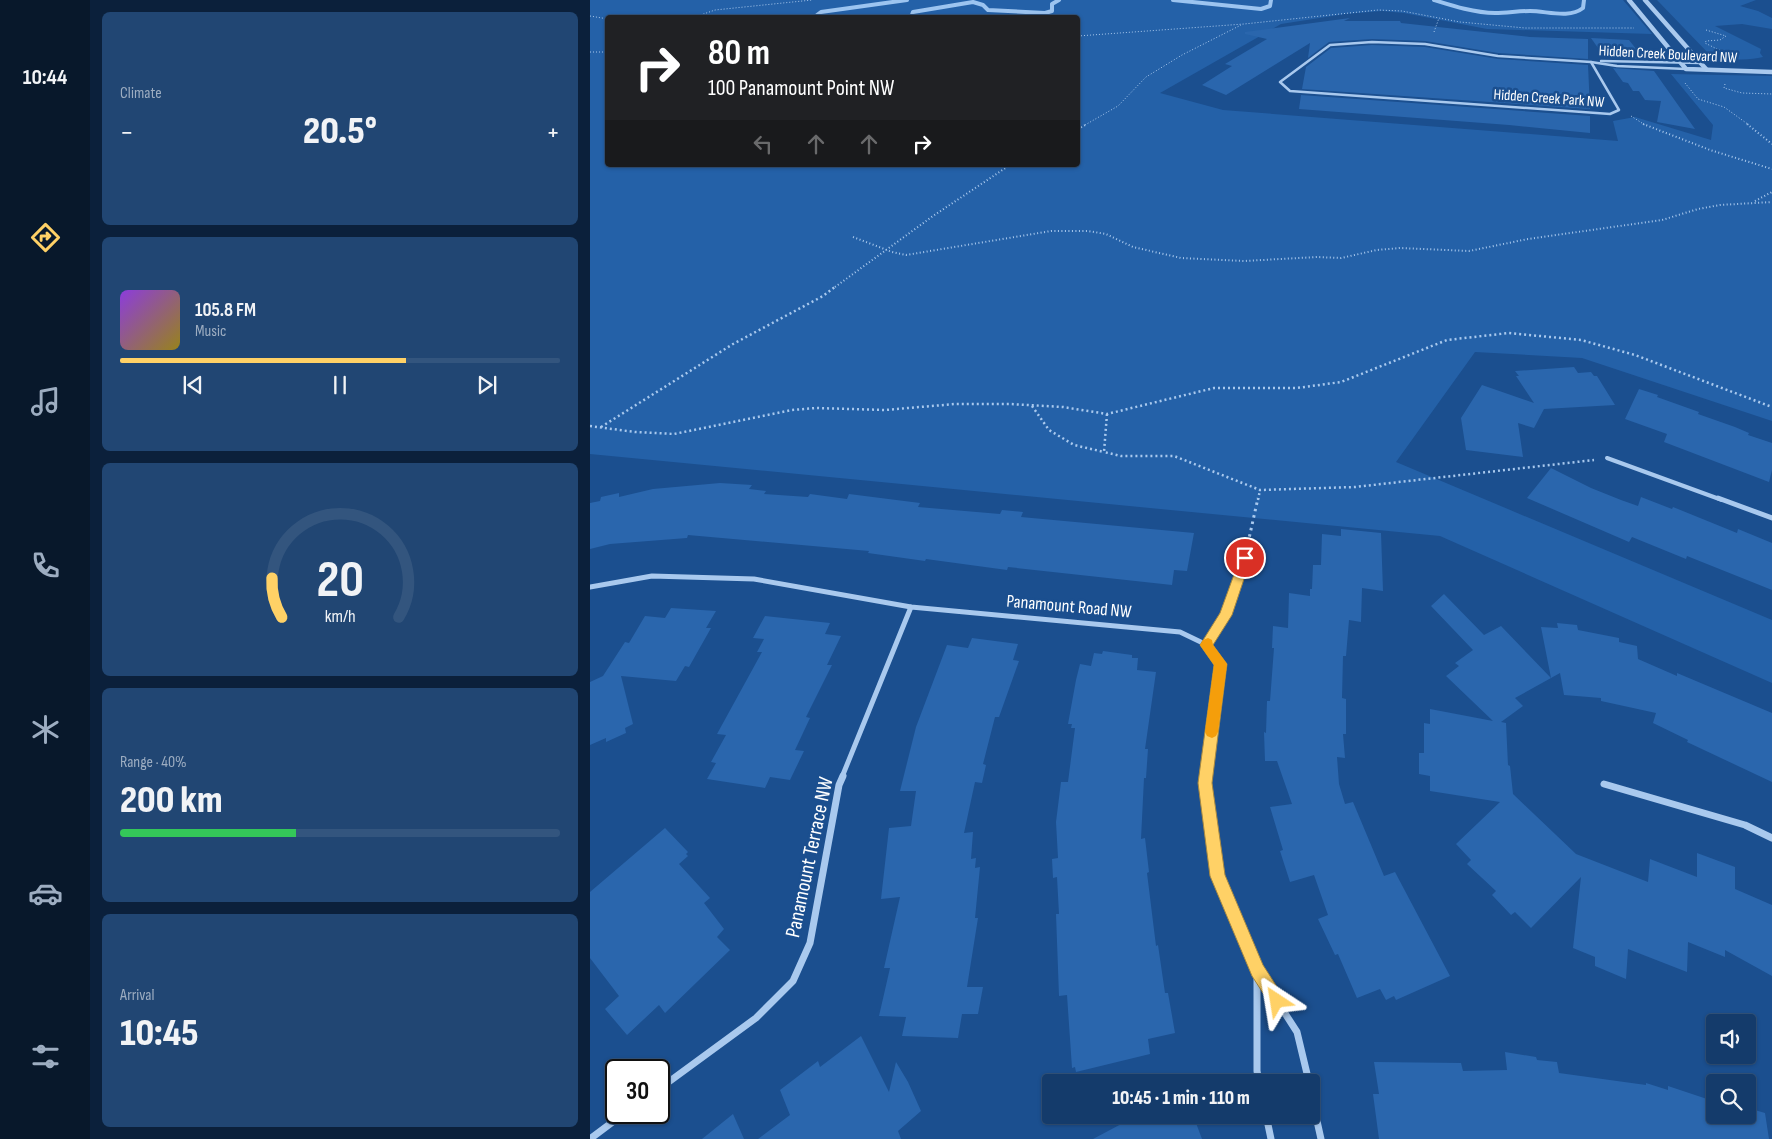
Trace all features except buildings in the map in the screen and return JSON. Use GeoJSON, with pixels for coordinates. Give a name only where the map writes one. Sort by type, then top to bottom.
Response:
{"type":"FeatureCollection","features":[{"type":"Feature","properties":{"kind":"street"},"geometry":{"type":"LineString","coordinates":[[1629,0],[1686,69]]}},
{"type":"Feature","properties":{"kind":"street"},"geometry":{"type":"LineString","coordinates":[[1645,0],[1706,69]]}},
{"type":"Feature","properties":{"kind":"street","name":"Hidden Creek Park NW"},"geometry":{"type":"LineString","coordinates":[[1372,42],[1425,44],[1498,56],[1590,62],[1619,110],[1610,114],[1290,90],[1280,82],[1330,45],[1372,42]]}},
{"type":"Feature","properties":{"kind":"street","name":"Hidden Creek Boulevard NW"},"geometry":{"type":"LineString","coordinates":[[1590,62],[1616,60],[1710,63]]}},
{"type":"Feature","properties":{"kind":"street","name":"Hidden Creek Boulevard NW"},"geometry":{"type":"LineString","coordinates":[[1590,62],[1617,66],[1772,72]]}},
{"type":"Feature","properties":{"kind":"street","name":"Hidden Creek Boulevard NW"},"geometry":{"type":"LineString","coordinates":[[1736,65],[1772,66]]}},
{"type":"Feature","properties":{"kind":"street"},"geometry":{"type":"LineString","coordinates":[[1607,458],[1772,518]]}},
{"type":"Feature","properties":{"kind":"street"},"geometry":{"type":"LineString","coordinates":[[1206,645],[1226,615],[1245,558]]}},
{"type":"Feature","properties":{"kind":"street","name":"Panamount Road NW"},"geometry":{"type":"LineString","coordinates":[[590,587],[652,576],[754,578],[911,607],[1180,632],[1206,645],[1221,664],[1205,783],[1218,876],[1257,970],[1297,1032],[1307,1074]]}},
{"type":"Feature","properties":{"kind":"street","name":"Panamount Terrace NW"},"geometry":{"type":"LineString","coordinates":[[670,1081],[756,1018],[793,981],[810,943],[840,785],[911,607]]}},
{"type":"Feature","properties":{"kind":"street"},"geometry":{"type":"LineString","coordinates":[[1604,784],[1745,825],[1772,838]]}},
{"type":"Feature","properties":{"kind":"street","name":"Panamount Road NW"},"geometry":{"type":"LineString","coordinates":[[1257,970],[1257,1074]]}},
{"type":"Feature","properties":{"kind":"street"},"geometry":{"type":"LineString","coordinates":[[590,1139],[610,1124]]}},
{"type":"Feature","properties":{"kind":"street"},"geometry":{"type":"LineString","coordinates":[[1268,1124],[1271,1139]]}},
{"type":"Feature","properties":{"kind":"street"},"geometry":{"type":"LineString","coordinates":[[1318,1124],[1322,1139]]}},
{"type":"Feature","properties":{"kind":"path"},"geometry":{"type":"LineString","coordinates":[[701,15],[715,10],[812,0]]}},
{"type":"Feature","properties":{"kind":"path"},"geometry":{"type":"LineString","coordinates":[[1080,36],[1244,24],[1346,12],[1386,10],[1410,12],[1460,22],[1533,28],[1637,27]]}},
{"type":"Feature","properties":{"kind":"path"},"geometry":{"type":"LineString","coordinates":[[590,16],[605,18]]}},
{"type":"Feature","properties":{"kind":"path"},"geometry":{"type":"LineString","coordinates":[[1080,128],[1125,101],[1146,77],[1182,55],[1244,24]]}},
{"type":"Feature","properties":{"kind":"path"},"geometry":{"type":"LineString","coordinates":[[1706,30],[1726,36],[1722,39],[1706,41],[1705,43],[1723,52],[1716,56]]}},
{"type":"Feature","properties":{"kind":"path"},"geometry":{"type":"LineString","coordinates":[[590,52],[605,52]]}},
{"type":"Feature","properties":{"kind":"path"},"geometry":{"type":"LineString","coordinates":[[1682,79],[1698,99],[1724,107],[1772,144]]}},
{"type":"Feature","properties":{"kind":"path"},"geometry":{"type":"LineString","coordinates":[[1727,82],[1723,87],[1730,91],[1772,94]]}},
{"type":"Feature","properties":{"kind":"path"},"geometry":{"type":"LineString","coordinates":[[1631,116],[1648,128],[1772,169]]}},
{"type":"Feature","properties":{"kind":"path"},"geometry":{"type":"LineString","coordinates":[[600,428],[733,344],[812,302],[888,250],[932,216],[1007,167]]}},
{"type":"Feature","properties":{"kind":"path"},"geometry":{"type":"LineString","coordinates":[[1752,202],[1772,192]]}},
{"type":"Feature","properties":{"kind":"path"},"geometry":{"type":"LineString","coordinates":[[853,237],[906,255],[1051,231],[1074,230],[1106,234],[1133,247],[1182,258],[1244,262],[1317,257],[1341,258],[1394,248],[1469,251],[1528,239],[1662,220],[1698,209],[1752,202],[1772,202]]}},
{"type":"Feature","properties":{"kind":"path"},"geometry":{"type":"LineString","coordinates":[[590,426],[635,432],[674,434],[792,410],[816,408],[884,410],[955,404],[1063,407],[1107,414],[1214,388],[1297,388],[1341,382],[1447,340],[1509,333],[1590,342],[1635,355],[1772,407]]}},
{"type":"Feature","properties":{"kind":"path"},"geometry":{"type":"LineString","coordinates":[[1032,405],[1049,430],[1074,445],[1121,456],[1174,456],[1260,490],[1355,487],[1607,458]]}},
{"type":"Feature","properties":{"kind":"path"},"geometry":{"type":"LineString","coordinates":[[1104,452],[1107,414]]}},
{"type":"Feature","properties":{"kind":"path"},"geometry":{"type":"LineString","coordinates":[[1245,558],[1260,490]]}},
{"type":"Feature","properties":{"kind":"shaded area"},"geometry":{"type":"Polygon","coordinates":[[[590,0],[1623,0],[1652,34],[1487,29],[1404,13],[1382,11],[1345,14],[1281,24],[1160,93],[1223,110],[1618,141],[1613,121],[1635,117],[1711,140],[1713,125],[1671,74],[1772,76],[1772,421],[1582,358],[1475,352],[1396,462],[1772,620],[1772,683],[1440,536],[590,454],[590,0]]]}},
{"type":"Feature","properties":{"kind":"shaded area"},"geometry":{"type":"Polygon","coordinates":[[[1657,0],[1756,0],[1740,6],[1758,11],[1772,18],[1772,29],[1742,24],[1715,26],[1761,49],[1760,53],[1763,57],[1737,59],[1710,55],[1657,0]]]}},
{"type":"Feature","properties":{"kind":"waterway"},"geometry":{"type":"LineString","coordinates":[[817,15],[821,12],[907,0]]}},
{"type":"Feature","properties":{"kind":"waterway"},"geometry":{"type":"LineString","coordinates":[[912,15],[913,12],[973,2],[983,5],[988,10],[1045,13],[1052,11],[1052,4],[1059,0]]}},
{"type":"Feature","properties":{"kind":"waterway"},"geometry":{"type":"LineString","coordinates":[[1173,0],[1261,9],[1270,6],[1271,0]]}},
{"type":"Feature","properties":{"kind":"waterway"},"geometry":{"type":"LineString","coordinates":[[1434,0],[1464,9],[1487,13],[1530,11],[1558,14],[1571,13],[1583,8],[1584,0]]}},
{"type":"Feature","properties":{"kind":"slow traffic"},"geometry":{"type":"LineString","coordinates":[[1208,643],[1206,645],[1221,664],[1212,732]]}},
{"type":"Feature","properties":{"kind":"route"},"geometry":{"type":"LineString","coordinates":[[1245,558],[1226,615],[1206,645],[1221,664],[1205,783],[1218,876],[1257,970],[1277,1001]]}}]}
